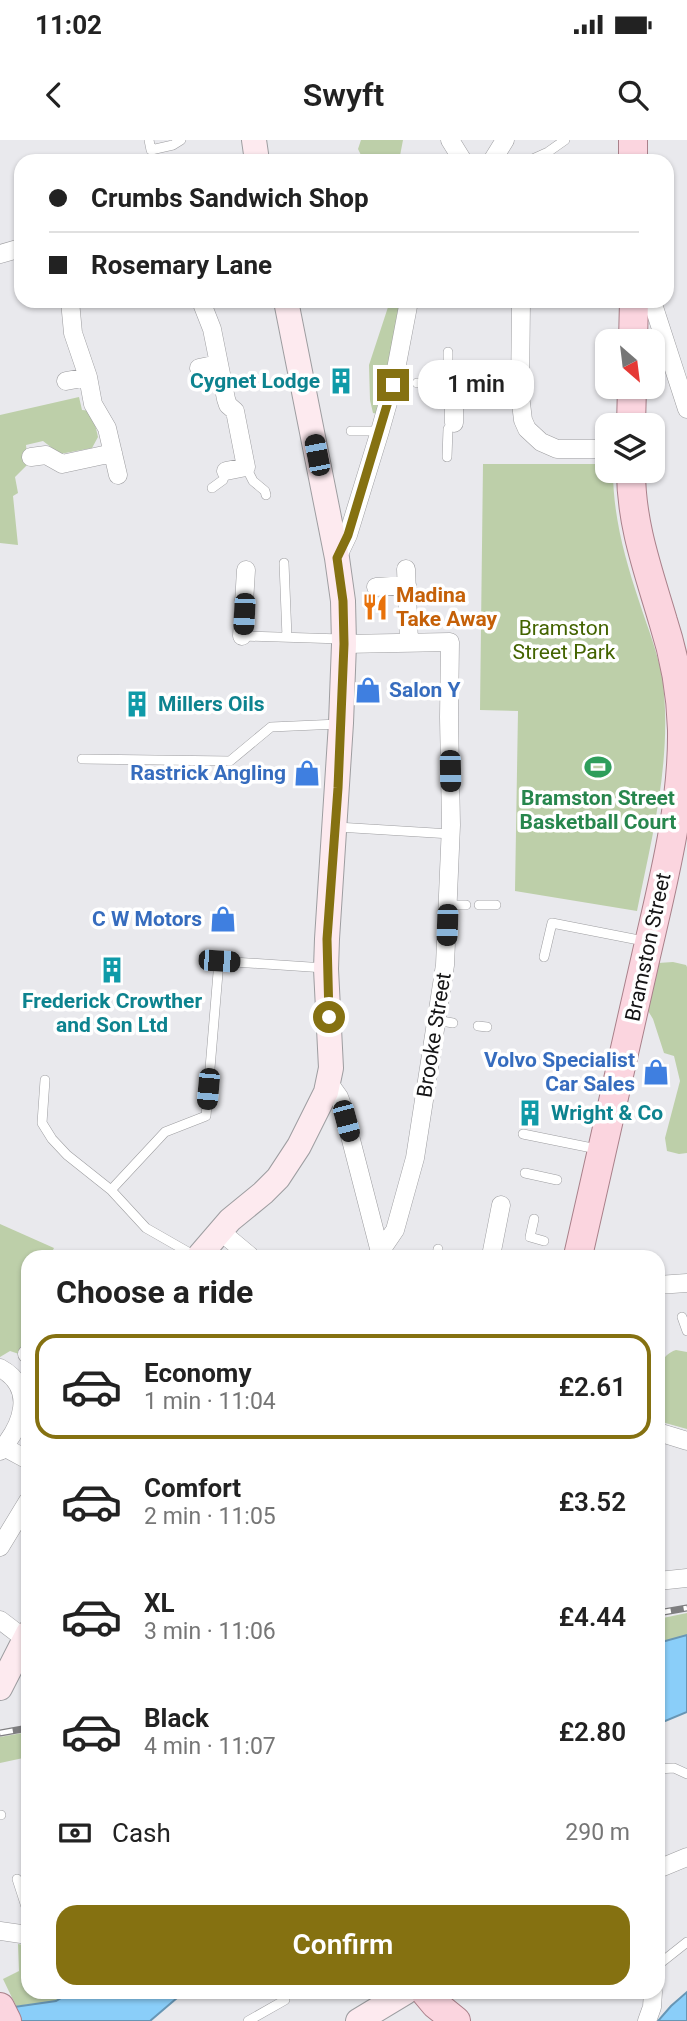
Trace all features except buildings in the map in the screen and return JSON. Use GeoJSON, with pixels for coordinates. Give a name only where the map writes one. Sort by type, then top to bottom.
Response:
{"type":"FeatureCollection","features":[{"type":"Feature","properties":{"kind":"main road"},"geometry":{"type":"LineString","coordinates":[[633,329],[634,308]]}},
{"type":"Feature","properties":{"kind":"main road","name":"Bramston Street"},"geometry":{"type":"LineString","coordinates":[[575,1250],[587,1187],[603,1150],[659,906],[678,794],[684,727],[676,654],[635,527],[631,483]]}},
{"type":"Feature","properties":{"kind":"main road"},"geometry":{"type":"LineString","coordinates":[[431,1999],[456,2021]]}},
{"type":"Feature","properties":{"kind":"main road"},"geometry":{"type":"LineString","coordinates":[[0,2007],[7,2021]]}},
{"type":"Feature","properties":{"kind":"street"},"geometry":{"type":"LineString","coordinates":[[70,308],[71,327],[88,377],[93,404],[107,428],[120,479]]}},
{"type":"Feature","properties":{"kind":"street"},"geometry":{"type":"LineString","coordinates":[[204,308],[212,329],[226,399],[235,411],[246,467],[226,471]]}},
{"type":"Feature","properties":{"kind":"street"},"geometry":{"type":"LineString","coordinates":[[203,1250],[278,1178],[311,1123],[329,1083],[331,1056],[326,969],[341,723],[343,601],[305,367],[288,308]]}},
{"type":"Feature","properties":{"kind":"street"},"geometry":{"type":"LineString","coordinates":[[337,558],[348,535],[393,385],[408,308]]}},
{"type":"Feature","properties":{"kind":"street"},"geometry":{"type":"LineString","coordinates":[[521,308],[520,395],[523,420],[527,429],[541,442],[557,449],[595,449]]}},
{"type":"Feature","properties":{"kind":"street"},"geometry":{"type":"LineString","coordinates":[[654,308],[687,409]]}},
{"type":"Feature","properties":{"kind":"street"},"geometry":{"type":"LineString","coordinates":[[199,368],[218,364]]}},
{"type":"Feature","properties":{"kind":"street"},"geometry":{"type":"LineString","coordinates":[[66,382],[88,377]]}},
{"type":"Feature","properties":{"kind":"street"},"geometry":{"type":"LineString","coordinates":[[454,423],[451,389],[520,395]]}},
{"type":"Feature","properties":{"kind":"street"},"geometry":{"type":"LineString","coordinates":[[31,457],[46,455],[62,464],[113,453]]}},
{"type":"Feature","properties":{"kind":"street"},"geometry":{"type":"LineString","coordinates":[[242,636],[246,570]]}},
{"type":"Feature","properties":{"kind":"street"},"geometry":{"type":"LineString","coordinates":[[344,641],[409,642],[407,577],[376,587]]}},
{"type":"Feature","properties":{"kind":"street","name":"Brooke Street"},"geometry":{"type":"LineString","coordinates":[[383,1250],[395,1230],[415,1158],[445,1021],[445,965],[457,905],[451,834],[450,642],[409,642]]}},
{"type":"Feature","properties":{"kind":"street"},"geometry":{"type":"LineString","coordinates":[[329,1083],[339,1097],[380,1250]]}},
{"type":"Feature","properties":{"kind":"street"},"geometry":{"type":"LineString","coordinates":[[492,1250],[502,1206]]}},
{"type":"Feature","properties":{"kind":"street"},"geometry":{"type":"LineString","coordinates":[[220,1231],[243,1250]]}},
{"type":"Feature","properties":{"kind":"street"},"geometry":{"type":"LineString","coordinates":[[665,1286],[683,1287]]}},
{"type":"Feature","properties":{"kind":"street"},"geometry":{"type":"LineString","coordinates":[[0,1368],[11,1375],[21,1389]]}},
{"type":"Feature","properties":{"kind":"street"},"geometry":{"type":"LineString","coordinates":[[21,1416],[2,1449],[21,1457]]}},
{"type":"Feature","properties":{"kind":"street"},"geometry":{"type":"LineString","coordinates":[[665,1434],[687,1441]]}},
{"type":"Feature","properties":{"kind":"street"},"geometry":{"type":"LineString","coordinates":[[0,1547],[21,1512]]}},
{"type":"Feature","properties":{"kind":"street"},"geometry":{"type":"LineString","coordinates":[[665,1580],[687,1578]]}},
{"type":"Feature","properties":{"kind":"street"},"geometry":{"type":"LineString","coordinates":[[0,1620],[21,1633]]}},
{"type":"Feature","properties":{"kind":"street"},"geometry":{"type":"LineString","coordinates":[[3,1675],[21,1644]]}},
{"type":"Feature","properties":{"kind":"street"},"geometry":{"type":"LineString","coordinates":[[665,1866],[687,1857]]}},
{"type":"Feature","properties":{"kind":"street"},"geometry":{"type":"LineString","coordinates":[[0,1931],[21,1934]]}},
{"type":"Feature","properties":{"kind":"street"},"geometry":{"type":"LineString","coordinates":[[358,2021],[390,1999]]}},
{"type":"Feature","properties":{"kind":"street"},"geometry":{"type":"LineString","coordinates":[[647,2021],[653,1999]]}},
{"type":"Feature","properties":{"kind":"lane"},"geometry":{"type":"LineString","coordinates":[[149,140],[152,150],[173,145],[181,140]]}},
{"type":"Feature","properties":{"kind":"lane"},"geometry":{"type":"LineString","coordinates":[[544,154],[565,140]]}},
{"type":"Feature","properties":{"kind":"lane"},"geometry":{"type":"LineString","coordinates":[[417,383],[451,389],[448,352]]}},
{"type":"Feature","properties":{"kind":"lane"},"geometry":{"type":"LineString","coordinates":[[447,457],[448,429],[454,423]]}},
{"type":"Feature","properties":{"kind":"lane"},"geometry":{"type":"LineString","coordinates":[[351,431],[380,430]]}},
{"type":"Feature","properties":{"kind":"lane"},"geometry":{"type":"LineString","coordinates":[[246,467],[253,481],[266,495]]}},
{"type":"Feature","properties":{"kind":"lane"},"geometry":{"type":"LineString","coordinates":[[212,488],[223,480],[226,471]]}},
{"type":"Feature","properties":{"kind":"lane"},"geometry":{"type":"LineString","coordinates":[[284,563],[287,637]]}},
{"type":"Feature","properties":{"kind":"lane"},"geometry":{"type":"LineString","coordinates":[[242,636],[344,641]]}},
{"type":"Feature","properties":{"kind":"lane"},"geometry":{"type":"LineString","coordinates":[[82,759],[230,761],[271,727],[341,723]]}},
{"type":"Feature","properties":{"kind":"lane"},"geometry":{"type":"LineString","coordinates":[[334,827],[368,833],[415,836],[451,834]]}},
{"type":"Feature","properties":{"kind":"lane"},"geometry":{"type":"LineString","coordinates":[[479,905],[496,905]]}},
{"type":"Feature","properties":{"kind":"lane"},"geometry":{"type":"LineString","coordinates":[[544,957],[552,923],[650,942]]}},
{"type":"Feature","properties":{"kind":"lane"},"geometry":{"type":"LineString","coordinates":[[111,1190],[165,1132],[206,1116],[219,961],[326,969]]}},
{"type":"Feature","properties":{"kind":"lane"},"geometry":{"type":"LineString","coordinates":[[45,1080],[41,1115],[47,1132],[67,1155],[111,1190],[145,1228],[186,1250]]}},
{"type":"Feature","properties":{"kind":"lane"},"geometry":{"type":"LineString","coordinates":[[523,1133],[603,1150]]}},
{"type":"Feature","properties":{"kind":"lane"},"geometry":{"type":"LineString","coordinates":[[524,1173],[557,1180]]}},
{"type":"Feature","properties":{"kind":"lane"},"geometry":{"type":"LineString","coordinates":[[534,1219],[530,1237],[544,1241]]}},
{"type":"Feature","properties":{"kind":"lane"},"geometry":{"type":"LineString","coordinates":[[682,1317],[687,1331]]}},
{"type":"Feature","properties":{"kind":"lane"},"geometry":{"type":"LineString","coordinates":[[665,1769],[674,1768],[687,1774]]}},
{"type":"Feature","properties":{"kind":"lane"},"geometry":{"type":"LineString","coordinates":[[17,1879],[21,1891]]}},
{"type":"Feature","properties":{"kind":"lane"},"geometry":{"type":"LineString","coordinates":[[665,1959],[687,1942]]}},
{"type":"Feature","properties":{"kind":"lane"},"geometry":{"type":"LineString","coordinates":[[248,2021],[285,2000]]}},
{"type":"Feature","properties":{"kind":"green space"},"geometry":{"type":"Polygon","coordinates":[[[361,140],[403,140],[400,154],[360,154],[358,149],[361,140]]]}},
{"type":"Feature","properties":{"kind":"green space"},"geometry":{"type":"Polygon","coordinates":[[[388,308],[402,308],[377,414],[373,413],[370,400],[369,365],[388,308]]]}},
{"type":"Feature","properties":{"kind":"green space"},"geometry":{"type":"Polygon","coordinates":[[[79,397],[82,410],[92,411],[98,437],[92,448],[60,454],[43,441],[26,445],[28,464],[15,477],[18,493],[13,496],[18,545],[0,543],[0,415],[79,397]]]}},
{"type":"Feature","properties":{"kind":"green space","name":"Bramston Street Park"},"geometry":{"type":"Polygon","coordinates":[[[483,464],[595,464],[595,483],[614,483],[621,537],[663,683],[663,769],[637,911],[515,891],[518,711],[480,710],[483,464]]]}},
{"type":"Feature","properties":{"kind":"green space"},"geometry":{"type":"Polygon","coordinates":[[[673,962],[687,967],[687,1153],[679,1154],[667,1151],[665,1138],[680,1081],[674,1056],[664,1053],[647,1009],[658,963],[673,962]]]}},
{"type":"Feature","properties":{"kind":"green space"},"geometry":{"type":"Polygon","coordinates":[[[0,1224],[54,1248],[21,1250],[21,1350],[19,1354],[10,1351],[0,1357],[0,1224]]]}},
{"type":"Feature","properties":{"kind":"green space"},"geometry":{"type":"Polygon","coordinates":[[[676,1350],[687,1352],[687,1429],[665,1423],[665,1358],[676,1350]]]}},
{"type":"Feature","properties":{"kind":"green space"},"geometry":{"type":"Polygon","coordinates":[[[687,1613],[687,1635],[665,1641],[665,1618],[687,1613]]]}},
{"type":"Feature","properties":{"kind":"green space"},"geometry":{"type":"Polygon","coordinates":[[[21,1733],[21,1758],[0,1763],[0,1737],[21,1733]]]}},
{"type":"Feature","properties":{"kind":"green space"},"geometry":{"type":"Polygon","coordinates":[[[18,1944],[21,1945],[21,1999],[59,1999],[16,2006],[3,1979],[19,1971],[18,1944]]]}},
{"type":"Feature","properties":{"kind":"water"},"geometry":{"type":"Polygon","coordinates":[[[687,1635],[687,1712],[665,1721],[665,1641],[687,1635]]]}},
{"type":"Feature","properties":{"kind":"water"},"geometry":{"type":"Polygon","coordinates":[[[687,1992],[687,2021],[658,2021],[671,2006],[687,1992]]]}},
{"type":"Feature","properties":{"kind":"water"},"geometry":{"type":"Polygon","coordinates":[[[176,1999],[150,2021],[0,2021],[0,2009],[56,2001],[176,1999]]]}},
{"type":"Feature","properties":{"kind":"railway"},"geometry":{"type":"LineString","coordinates":[[665,1612],[687,1608]]}},
{"type":"Feature","properties":{"kind":"railway"},"geometry":{"type":"LineString","coordinates":[[0,1733],[21,1729]]}},
{"type":"Feature","properties":{"kind":"place","name":"Cygnet Lodge"},"geometry":{"type":"Point","coordinates":[341,381]}},
{"type":"Feature","properties":{"kind":"place","name":"Madina Take Away"},"geometry":{"type":"Point","coordinates":[375,607]}},
{"type":"Feature","properties":{"kind":"place","name":"Salon Y"},"geometry":{"type":"Point","coordinates":[368,690]}},
{"type":"Feature","properties":{"kind":"place","name":"Millers Oils"},"geometry":{"type":"Point","coordinates":[137,704]}},
{"type":"Feature","properties":{"kind":"place","name":"Bramston Street Basketball Court"},"geometry":{"type":"Point","coordinates":[598,767]}},
{"type":"Feature","properties":{"kind":"place","name":"Rastrick Angling"},"geometry":{"type":"Point","coordinates":[307,773]}},
{"type":"Feature","properties":{"kind":"place","name":"C W Motors"},"geometry":{"type":"Point","coordinates":[223,919]}},
{"type":"Feature","properties":{"kind":"place","name":"Frederick Crowther and Son Ltd"},"geometry":{"type":"Point","coordinates":[112,970]}},
{"type":"Feature","properties":{"kind":"place","name":"Volvo Specialist Car Sales"},"geometry":{"type":"Point","coordinates":[656,1072]}},
{"type":"Feature","properties":{"kind":"place","name":"Wright & Co"},"geometry":{"type":"Point","coordinates":[530,1113]}},
{"type":"Feature","properties":{"kind":"route"},"geometry":{"type":"LineString","coordinates":[[329,1017],[327,939],[338,788],[344,644],[343,601],[337,558],[348,535],[393,385]]}}]}
